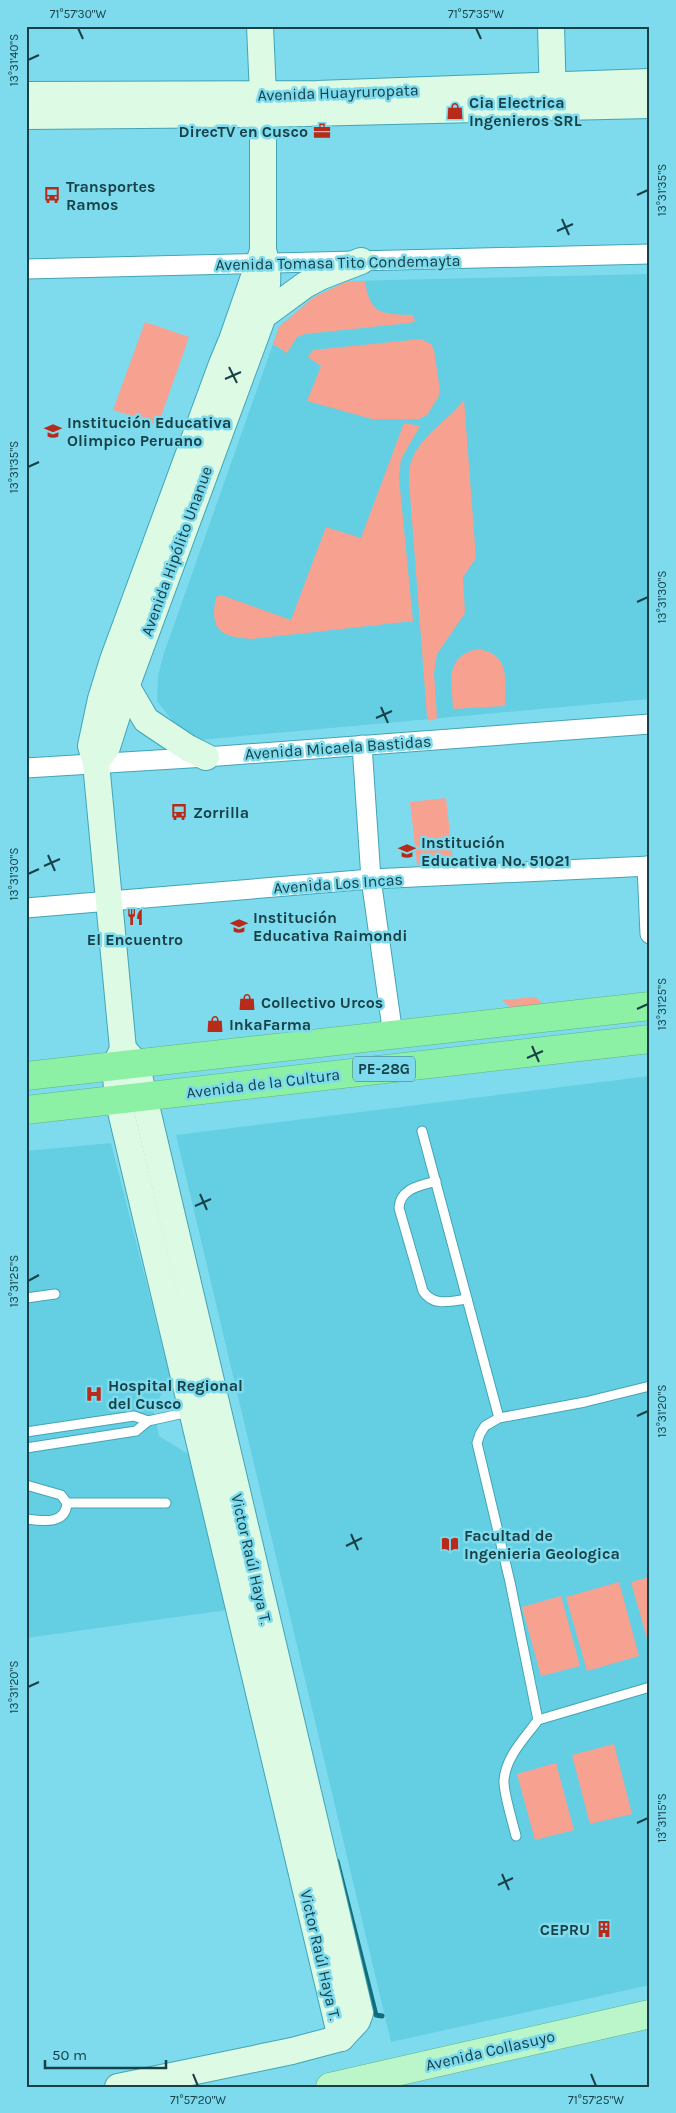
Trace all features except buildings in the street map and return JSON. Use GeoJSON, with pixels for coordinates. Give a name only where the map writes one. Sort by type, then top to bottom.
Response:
{"type":"FeatureCollection","features":[{"type":"Feature","properties":{"kind":"highway","name":"Avenida de la Cultura"},"geometry":{"type":"LineString","coordinates":[[26,1076],[125,1059],[393,1034],[650,1006]]}},
{"type":"Feature","properties":{"kind":"highway","name":"Avenida de la Cultura"},"geometry":{"type":"LineString","coordinates":[[26,1110],[650,1039]]}},
{"type":"Feature","properties":{"kind":"main road","name":"Avenida Collasuyo"},"geometry":{"type":"LineString","coordinates":[[330,2087],[650,2014]]}},
{"type":"Feature","properties":{"kind":"street","name":"Avenida Hipólito Unanue"},"geometry":{"type":"LineString","coordinates":[[125,1059],[108,901],[96,763],[91,746],[101,699],[113,660],[218,373],[262,259],[263,104],[260,26]]}},
{"type":"Feature","properties":{"kind":"street"},"geometry":{"type":"LineString","coordinates":[[551,26],[553,95]]}},
{"type":"Feature","properties":{"kind":"street","name":"Avenida Huayruropata"},"geometry":{"type":"LineString","coordinates":[[26,116],[263,104],[553,95],[650,82]]}},
{"type":"Feature","properties":{"kind":"street","name":"Avenida Huayruropata"},"geometry":{"type":"LineString","coordinates":[[26,94],[263,104]]}},
{"type":"Feature","properties":{"kind":"street","name":"Avenida Huayruropata"},"geometry":{"type":"LineString","coordinates":[[553,95],[650,105]]}},
{"type":"Feature","properties":{"kind":"street","name":"Avenida Tomasa Tito Condemayta"},"geometry":{"type":"LineString","coordinates":[[26,269],[262,259],[361,261],[650,254]]}},
{"type":"Feature","properties":{"kind":"street","name":"Avenida Hipólito Unanue"},"geometry":{"type":"LineString","coordinates":[[96,763],[107,747],[126,687],[263,316],[268,274],[262,259]]}},
{"type":"Feature","properties":{"kind":"street"},"geometry":{"type":"LineString","coordinates":[[232,340],[305,286],[322,276],[361,261]]}},
{"type":"Feature","properties":{"kind":"street"},"geometry":{"type":"LineString","coordinates":[[113,660],[126,687],[146,720],[188,748],[206,757]]}},
{"type":"Feature","properties":{"kind":"street","name":"Avenida Micaela Bastidas"},"geometry":{"type":"LineString","coordinates":[[26,768],[206,757],[650,724]]}},
{"type":"Feature","properties":{"kind":"street"},"geometry":{"type":"LineString","coordinates":[[362,745],[371,879],[393,1034]]}},
{"type":"Feature","properties":{"kind":"street"},"geometry":{"type":"LineString","coordinates":[[648,866],[650,934]]}},
{"type":"Feature","properties":{"kind":"street","name":"Avenida Los Incas"},"geometry":{"type":"LineString","coordinates":[[26,908],[371,879],[648,866]]}},
{"type":"Feature","properties":{"kind":"street","name":"Victor Raúl Haya T."},"geometry":{"type":"LineString","coordinates":[[118,2087],[292,2052],[341,2038],[357,2021],[360,2013],[324,1912],[131,1098],[125,1059]]}},
{"type":"Feature","properties":{"kind":"lane"},"geometry":{"type":"LineString","coordinates":[[422,1130],[499,1418]]}},
{"type":"Feature","properties":{"kind":"lane"},"geometry":{"type":"LineString","coordinates":[[436,1181],[409,1190],[403,1194],[399,1201],[399,1208],[426,1297],[438,1302],[467,1299]]}},
{"type":"Feature","properties":{"kind":"lane"},"geometry":{"type":"LineString","coordinates":[[26,1298],[55,1294]]}},
{"type":"Feature","properties":{"kind":"lane"},"geometry":{"type":"LineString","coordinates":[[538,1720],[510,1582],[477,1443],[480,1434],[485,1426],[499,1418],[585,1402],[650,1386]]}},
{"type":"Feature","properties":{"kind":"lane"},"geometry":{"type":"LineString","coordinates":[[26,1448],[136,1431],[148,1422],[204,1409]]}},
{"type":"Feature","properties":{"kind":"lane"},"geometry":{"type":"LineString","coordinates":[[26,1432],[134,1416],[148,1422]]}},
{"type":"Feature","properties":{"kind":"lane"},"geometry":{"type":"LineString","coordinates":[[26,1484],[61,1496],[67,1504],[67,1510],[63,1516],[56,1519],[47,1521],[26,1519]]}},
{"type":"Feature","properties":{"kind":"lane"},"geometry":{"type":"LineString","coordinates":[[67,1504],[166,1503]]}},
{"type":"Feature","properties":{"kind":"lane"},"geometry":{"type":"LineString","coordinates":[[516,1836],[504,1781],[507,1765],[515,1750],[538,1720],[650,1687]]}},
{"type":"Feature","properties":{"kind":"shaded area"},"geometry":{"type":"Polygon","coordinates":[[[650,274],[650,699],[188,741],[157,701],[158,676],[163,656],[279,327],[314,297],[348,281],[650,274]]]}},
{"type":"Feature","properties":{"kind":"shaded area"},"geometry":{"type":"Polygon","coordinates":[[[348,281],[365,281],[370,301],[379,310],[386,313],[413,315],[415,321],[305,334],[297,337],[287,353],[273,344],[279,327],[314,297],[348,281]]]}},
{"type":"Feature","properties":{"kind":"shaded area"},"geometry":{"type":"Polygon","coordinates":[[[145,322],[189,337],[158,425],[113,410],[145,322]]]}},
{"type":"Feature","properties":{"kind":"shaded area"},"geometry":{"type":"Polygon","coordinates":[[[421,339],[431,344],[434,350],[440,390],[439,396],[427,415],[419,419],[372,419],[307,401],[321,366],[308,357],[313,350],[421,339]]]}},
{"type":"Feature","properties":{"kind":"shaded area"},"geometry":{"type":"Polygon","coordinates":[[[464,400],[476,558],[463,577],[465,613],[437,654],[434,673],[437,718],[430,721],[427,717],[409,469],[415,452],[421,444],[464,400]]]}},
{"type":"Feature","properties":{"kind":"shaded area"},"geometry":{"type":"Polygon","coordinates":[[[404,423],[420,426],[401,459],[399,478],[413,621],[252,639],[232,636],[220,630],[214,618],[214,608],[216,597],[221,595],[291,620],[326,527],[361,538],[404,423]]]}},
{"type":"Feature","properties":{"kind":"shaded area"},"geometry":{"type":"Polygon","coordinates":[[[478,649],[489,652],[501,662],[505,678],[505,706],[453,709],[452,671],[455,664],[467,652],[478,649]]]}},
{"type":"Feature","properties":{"kind":"shaded area"},"geometry":{"type":"Polygon","coordinates":[[[446,798],[453,861],[417,865],[410,802],[446,798]]]}},
{"type":"Feature","properties":{"kind":"shaded area"},"geometry":{"type":"Polygon","coordinates":[[[536,997],[546,1008],[514,1011],[502,1000],[536,997]]]}},
{"type":"Feature","properties":{"kind":"shaded area"},"geometry":{"type":"Polygon","coordinates":[[[650,1076],[650,1985],[391,2042],[176,1135],[650,1076]]]}},
{"type":"Feature","properties":{"kind":"shaded area","name":"Hospital Regional del Cusco"},"geometry":{"type":"Polygon","coordinates":[[[111,1143],[171,1380],[153,1408],[159,1436],[191,1456],[227,1610],[26,1638],[26,1151],[111,1143]]]}},
{"type":"Feature","properties":{"kind":"shaded area"},"geometry":{"type":"Polygon","coordinates":[[[650,1577],[650,1649],[631,1582],[650,1577]]]}},
{"type":"Feature","properties":{"kind":"shaded area"},"geometry":{"type":"Polygon","coordinates":[[[619,1582],[639,1656],[587,1671],[566,1597],[619,1582]]]}},
{"type":"Feature","properties":{"kind":"shaded area"},"geometry":{"type":"Polygon","coordinates":[[[561,1596],[580,1666],[541,1676],[522,1607],[561,1596]]]}},
{"type":"Feature","properties":{"kind":"shaded area"},"geometry":{"type":"Polygon","coordinates":[[[614,1744],[632,1814],[590,1824],[572,1755],[614,1744]]]}},
{"type":"Feature","properties":{"kind":"shaded area"},"geometry":{"type":"Polygon","coordinates":[[[556,1763],[574,1830],[535,1840],[517,1774],[556,1763]]]}},
{"type":"Feature","properties":{"kind":"waterway"},"geometry":{"type":"LineString","coordinates":[[337,1861],[376,2015],[382,2016]]}},
{"type":"Feature","properties":{"kind":"place","name":"Cia Electrica Ingenieros SRL"},"geometry":{"type":"Point","coordinates":[455,111]}},
{"type":"Feature","properties":{"kind":"place","name":"DirecTV en Cusco"},"geometry":{"type":"Point","coordinates":[322,131]}},
{"type":"Feature","properties":{"kind":"place","name":"Transportes Ramos"},"geometry":{"type":"Point","coordinates":[52,195]}},
{"type":"Feature","properties":{"kind":"place","name":"Institución Educativa Olimpico Peruano"},"geometry":{"type":"Point","coordinates":[53,431]}},
{"type":"Feature","properties":{"kind":"place","name":"Zorrilla"},"geometry":{"type":"Point","coordinates":[179,812]}},
{"type":"Feature","properties":{"kind":"place","name":"Institución Educativa No. 51021"},"geometry":{"type":"Point","coordinates":[407,851]}},
{"type":"Feature","properties":{"kind":"place","name":"El Encuentro"},"geometry":{"type":"Point","coordinates":[135,917]}},
{"type":"Feature","properties":{"kind":"place","name":"Institución Educativa Raimondi"},"geometry":{"type":"Point","coordinates":[239,926]}},
{"type":"Feature","properties":{"kind":"place","name":"Collectivo Urcos"},"geometry":{"type":"Point","coordinates":[247,1002]}},
{"type":"Feature","properties":{"kind":"place","name":"InkaFarma"},"geometry":{"type":"Point","coordinates":[215,1024]}},
{"type":"Feature","properties":{"kind":"place","name":"Hospital Regional del Cusco"},"geometry":{"type":"Point","coordinates":[94,1394]}},
{"type":"Feature","properties":{"kind":"place","name":"Facultad de Ingenieria Geologica"},"geometry":{"type":"Point","coordinates":[450,1544]}},
{"type":"Feature","properties":{"kind":"place","name":"CEPRU"},"geometry":{"type":"Point","coordinates":[604,1929]}}]}
